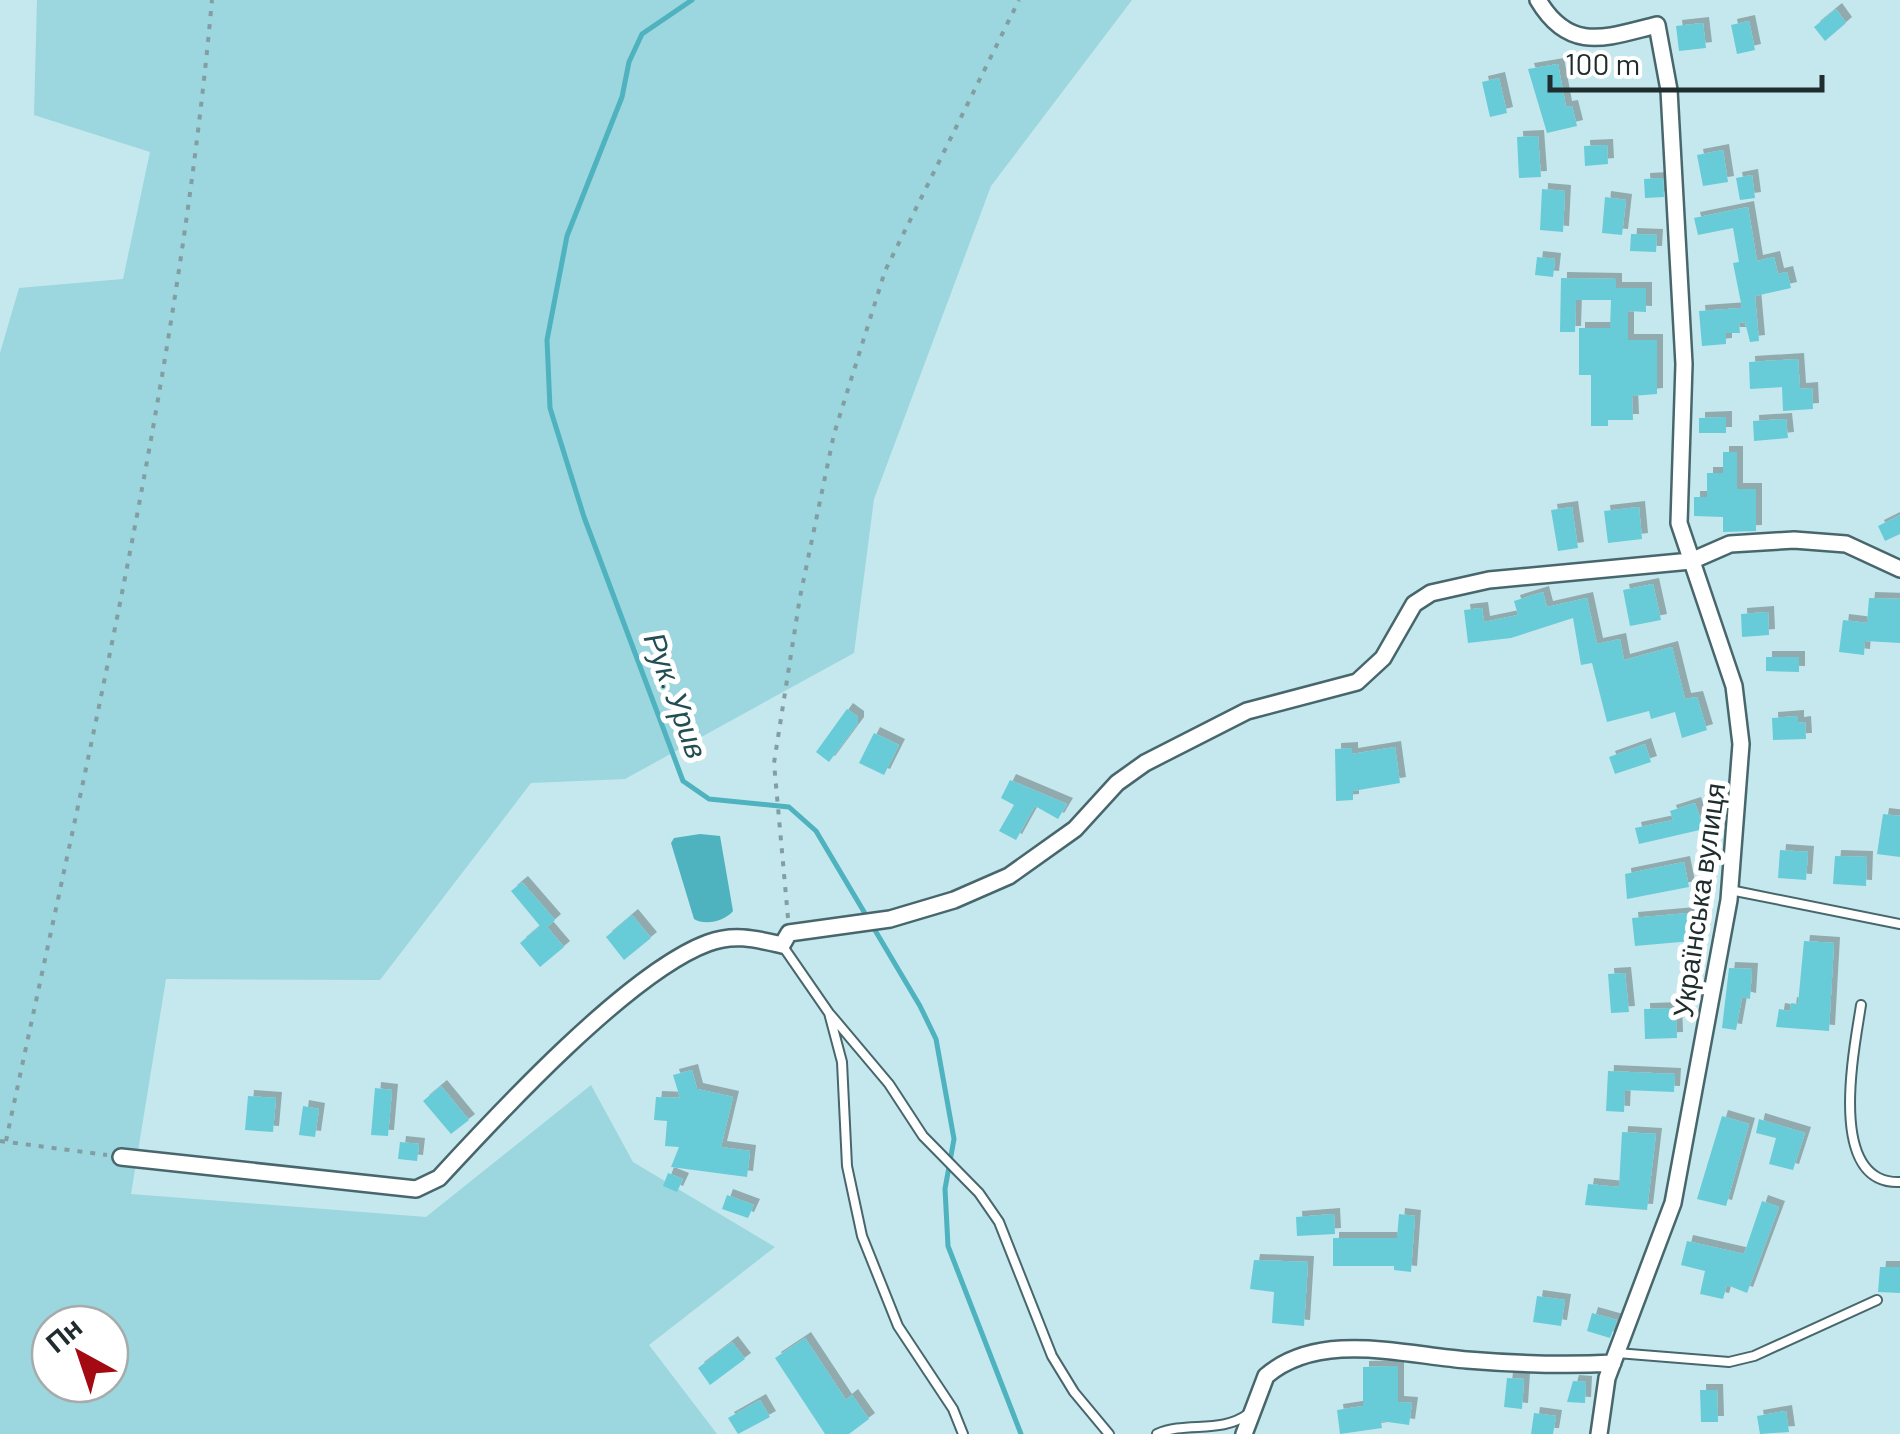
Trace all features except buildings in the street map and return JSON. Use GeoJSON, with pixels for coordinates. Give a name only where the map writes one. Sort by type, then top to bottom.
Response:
{"type":"FeatureCollection","features":[{"type":"Feature","properties":{"kind":"street","name":"Українська вулиця"},"geometry":{"type":"LineString","coordinates":[[1538,0],[1566,33],[1595,40],[1657,25],[1669,90],[1684,364],[1685,438],[1678,523],[1734,686],[1741,744],[1730,890],[1673,1204],[1615,1358],[1600,1434]]}},
{"type":"Feature","properties":{"kind":"street"},"geometry":{"type":"LineString","coordinates":[[121,1157],[416,1189],[439,1178],[590,1028],[669,962],[710,942],[746,936],[786,939],[890,919],[954,900],[1010,876],[1074,829],[1116,783],[1145,763],[1248,711],[1357,682],[1383,658],[1414,604],[1431,593],[1489,580],[1691,562],[1730,544],[1794,540],[1846,544],[1900,569]]}},
{"type":"Feature","properties":{"kind":"street"},"geometry":{"type":"LineString","coordinates":[[1244,1434],[1266,1376],[1275,1368],[1338,1350],[1370,1348],[1541,1365],[1615,1358]]}},
{"type":"Feature","properties":{"kind":"lane"},"geometry":{"type":"LineString","coordinates":[[1730,890],[1900,924]]}},
{"type":"Feature","properties":{"kind":"lane"},"geometry":{"type":"LineString","coordinates":[[786,939],[828,1013],[842,1062],[848,1166],[862,1236],[898,1326],[953,1409],[963,1434]]}},
{"type":"Feature","properties":{"kind":"lane"},"geometry":{"type":"LineString","coordinates":[[1861,1004],[1850,1086],[1851,1130],[1865,1165],[1877,1176],[1900,1182]]}},
{"type":"Feature","properties":{"kind":"lane"},"geometry":{"type":"LineString","coordinates":[[828,1013],[853,1036],[939,1153],[959,1170],[999,1222],[1052,1356],[1074,1392],[1108,1432],[1118,1434]]}},
{"type":"Feature","properties":{"kind":"lane"},"geometry":{"type":"LineString","coordinates":[[1615,1358],[1729,1362],[1754,1356],[1877,1300]]}},
{"type":"Feature","properties":{"kind":"lane"},"geometry":{"type":"LineString","coordinates":[[1157,1434],[1169,1428],[1219,1427],[1252,1410]]}},
{"type":"Feature","properties":{"kind":"path"},"geometry":{"type":"LineString","coordinates":[[121,1157],[3,1141],[122,594],[196,168],[212,0]]}},
{"type":"Feature","properties":{"kind":"path"},"geometry":{"type":"LineString","coordinates":[[786,939],[774,763],[800,597],[834,434],[885,271],[1018,0]]}},
{"type":"Feature","properties":{"kind":"shaded area"},"geometry":{"type":"Polygon","coordinates":[[[37,0],[1132,0],[991,186],[874,499],[854,653],[625,779],[531,783],[380,980],[166,979],[131,1194],[426,1217],[591,1085],[633,1162],[775,1247],[649,1345],[717,1434],[0,1434],[0,353],[19,288],[123,279],[150,152],[34,115],[37,0]]]}},
{"type":"Feature","properties":{"kind":"shaded area"},"geometry":{"type":"Polygon","coordinates":[[[720,836],[733,911],[709,922],[694,919],[671,843],[674,838],[720,836]]]}},
{"type":"Feature","properties":{"kind":"waterway","name":"Рук. Урив"},"geometry":{"type":"LineString","coordinates":[[692,0],[642,34],[629,62],[622,97],[567,236],[547,340],[550,408],[584,517],[683,781],[709,799],[789,807],[816,831],[936,1039],[954,1139],[945,1189],[948,1246],[1021,1434]]}}]}
